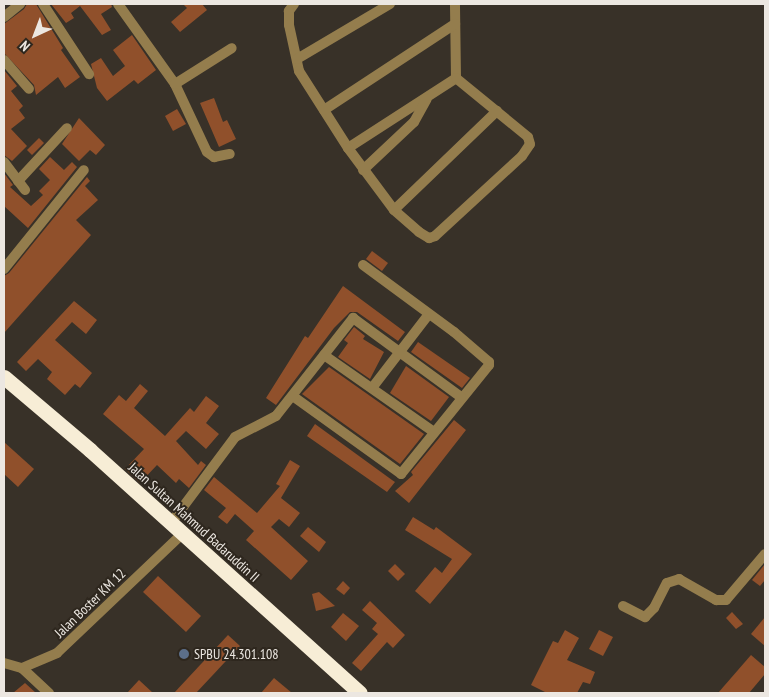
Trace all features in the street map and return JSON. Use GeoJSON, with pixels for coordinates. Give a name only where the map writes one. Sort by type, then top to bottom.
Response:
{"type":"FeatureCollection","features":[{"type":"Feature","properties":{"kind":"highway","name":"Jalan Sultan Mahmud Badaruddin II"},"geometry":{"type":"LineString","coordinates":[[4,377],[171,523],[358,693]]}},
{"type":"Feature","properties":{"kind":"street"},"geometry":{"type":"LineString","coordinates":[[4,17],[20,4]]}},
{"type":"Feature","properties":{"kind":"street"},"geometry":{"type":"LineString","coordinates":[[43,4],[89,74]]}},
{"type":"Feature","properties":{"kind":"street"},"geometry":{"type":"LineString","coordinates":[[118,4],[175,84],[207,152],[214,157],[230,154]]}},
{"type":"Feature","properties":{"kind":"street"},"geometry":{"type":"LineString","coordinates":[[294,4],[289,11],[288,25],[300,71],[363,170],[394,210],[419,232],[429,238],[435,236],[522,156],[530,144],[528,137],[456,78]]}},
{"type":"Feature","properties":{"kind":"street"},"geometry":{"type":"LineString","coordinates":[[297,60],[390,4]]}},
{"type":"Feature","properties":{"kind":"street"},"geometry":{"type":"LineString","coordinates":[[455,4],[456,78]]}},
{"type":"Feature","properties":{"kind":"street"},"geometry":{"type":"LineString","coordinates":[[324,110],[456,24]]}},
{"type":"Feature","properties":{"kind":"street"},"geometry":{"type":"LineString","coordinates":[[175,84],[232,48]]}},
{"type":"Feature","properties":{"kind":"street"},"geometry":{"type":"LineString","coordinates":[[4,60],[29,89]]}},
{"type":"Feature","properties":{"kind":"street"},"geometry":{"type":"LineString","coordinates":[[348,148],[427,99],[456,78]]}},
{"type":"Feature","properties":{"kind":"street"},"geometry":{"type":"LineString","coordinates":[[363,170],[414,122],[427,99]]}},
{"type":"Feature","properties":{"kind":"street"},"geometry":{"type":"LineString","coordinates":[[394,210],[496,111]]}},
{"type":"Feature","properties":{"kind":"street"},"geometry":{"type":"LineString","coordinates":[[18,181],[67,128]]}},
{"type":"Feature","properties":{"kind":"street"},"geometry":{"type":"LineString","coordinates":[[4,162],[25,190]]}},
{"type":"Feature","properties":{"kind":"street"},"geometry":{"type":"LineString","coordinates":[[4,269],[84,170]]}},
{"type":"Feature","properties":{"kind":"street"},"geometry":{"type":"LineString","coordinates":[[294,397],[401,474],[489,362],[363,265]]}},
{"type":"Feature","properties":{"kind":"street"},"geometry":{"type":"LineString","coordinates":[[372,388],[429,314]]}},
{"type":"Feature","properties":{"kind":"street"},"geometry":{"type":"LineString","coordinates":[[171,523],[235,437],[270,422],[294,397],[353,318],[400,350],[461,397]]}},
{"type":"Feature","properties":{"kind":"street"},"geometry":{"type":"LineString","coordinates":[[324,355],[434,432]]}},
{"type":"Feature","properties":{"kind":"street","name":"Jalan Boster KM 12"},"geometry":{"type":"LineString","coordinates":[[22,668],[39,663],[76,638],[183,534]]}},
{"type":"Feature","properties":{"kind":"street"},"geometry":{"type":"LineString","coordinates":[[623,606],[645,617],[649,615],[667,583],[679,579],[716,600],[726,600],[765,554]]}},
{"type":"Feature","properties":{"kind":"street"},"geometry":{"type":"LineString","coordinates":[[4,662],[22,668],[49,693]]}},
{"type":"Feature","properties":{"kind":"building"},"geometry":{"type":"Polygon","coordinates":[[[27,4],[36,4],[63,48],[61,50],[80,77],[65,88],[58,77],[36,95],[34,85],[4,53],[4,24],[24,9],[27,4]]]}},
{"type":"Feature","properties":{"kind":"building"},"geometry":{"type":"Polygon","coordinates":[[[51,4],[111,4],[112,7],[101,14],[111,30],[102,35],[80,6],[71,13],[74,18],[66,23],[51,4]]]}},
{"type":"Feature","properties":{"kind":"building"},"geometry":{"type":"Polygon","coordinates":[[[183,4],[202,4],[207,10],[180,32],[171,22],[187,8],[183,4]]]}},
{"type":"Feature","properties":{"kind":"building"},"geometry":{"type":"Polygon","coordinates":[[[132,35],[156,70],[138,84],[134,80],[107,101],[97,88],[91,64],[101,58],[113,76],[125,66],[113,50],[132,35]]]}},
{"type":"Feature","properties":{"kind":"building"},"geometry":{"type":"Polygon","coordinates":[[[4,70],[17,86],[11,91],[23,106],[19,110],[25,118],[11,129],[27,146],[12,161],[4,155],[4,70]]]}},
{"type":"Feature","properties":{"kind":"building"},"geometry":{"type":"Polygon","coordinates":[[[214,98],[223,122],[227,120],[236,139],[219,147],[200,103],[214,98]]]}},
{"type":"Feature","properties":{"kind":"building"},"geometry":{"type":"Polygon","coordinates":[[[177,109],[186,124],[173,131],[165,116],[177,109]]]}},
{"type":"Feature","properties":{"kind":"building"},"geometry":{"type":"Polygon","coordinates":[[[79,118],[105,145],[96,155],[90,150],[79,161],[62,144],[79,118]]]}},
{"type":"Feature","properties":{"kind":"building"},"geometry":{"type":"Polygon","coordinates":[[[39,138],[44,143],[32,155],[27,150],[39,138]]]}},
{"type":"Feature","properties":{"kind":"building"},"geometry":{"type":"Polygon","coordinates":[[[50,157],[64,170],[72,162],[77,167],[28,228],[4,206],[4,173],[13,185],[10,187],[31,206],[43,195],[39,191],[50,180],[39,169],[50,157]]]}},
{"type":"Feature","properties":{"kind":"building"},"geometry":{"type":"Polygon","coordinates":[[[87,177],[90,181],[85,186],[98,200],[76,220],[91,235],[4,333],[4,276],[9,273],[87,177]]]}},
{"type":"Feature","properties":{"kind":"building"},"geometry":{"type":"Polygon","coordinates":[[[372,251],[388,263],[382,271],[366,259],[372,251]]]}},
{"type":"Feature","properties":{"kind":"building"},"geometry":{"type":"Polygon","coordinates":[[[343,286],[405,332],[398,341],[357,312],[350,312],[334,328],[276,405],[266,398],[305,336],[308,338],[343,286]]]}},
{"type":"Feature","properties":{"kind":"building"},"geometry":{"type":"Polygon","coordinates":[[[74,301],[97,320],[86,334],[72,322],[55,340],[92,373],[80,388],[75,384],[65,395],[47,379],[52,372],[38,359],[26,371],[17,362],[74,301]]]}},
{"type":"Feature","properties":{"kind":"building"},"geometry":{"type":"Polygon","coordinates":[[[354,327],[365,336],[363,339],[384,352],[370,379],[338,357],[348,343],[344,340],[354,327]]]}},
{"type":"Feature","properties":{"kind":"building"},"geometry":{"type":"Polygon","coordinates":[[[418,342],[470,378],[462,388],[411,352],[418,342]]]}},
{"type":"Feature","properties":{"kind":"building"},"geometry":{"type":"Polygon","coordinates":[[[406,366],[449,397],[431,421],[390,393],[406,366]]]}},
{"type":"Feature","properties":{"kind":"building"},"geometry":{"type":"Polygon","coordinates":[[[329,367],[424,434],[400,464],[302,394],[329,367]]]}},
{"type":"Feature","properties":{"kind":"building"},"geometry":{"type":"Polygon","coordinates":[[[140,384],[148,391],[134,408],[165,436],[190,408],[194,412],[206,396],[219,406],[206,423],[219,434],[206,449],[186,431],[176,441],[198,465],[201,461],[206,465],[189,488],[179,479],[176,483],[157,465],[140,483],[125,469],[144,449],[103,414],[119,395],[126,401],[140,384]]]}},
{"type":"Feature","properties":{"kind":"building"},"geometry":{"type":"Polygon","coordinates":[[[454,420],[466,430],[409,503],[395,491],[413,475],[411,472],[454,420]]]}},
{"type":"Feature","properties":{"kind":"building"},"geometry":{"type":"Polygon","coordinates":[[[315,424],[395,482],[387,492],[307,436],[315,424]]]}},
{"type":"Feature","properties":{"kind":"building"},"geometry":{"type":"Polygon","coordinates":[[[4,442],[34,469],[18,487],[4,474],[4,442]]]}},
{"type":"Feature","properties":{"kind":"building"},"geometry":{"type":"Polygon","coordinates":[[[290,460],[300,466],[281,498],[300,513],[289,527],[279,519],[271,527],[308,561],[291,580],[246,540],[254,531],[235,514],[227,524],[218,517],[226,508],[204,490],[214,477],[257,513],[280,486],[276,484],[290,460]]]}},
{"type":"Feature","properties":{"kind":"building"},"geometry":{"type":"Polygon","coordinates":[[[413,517],[434,530],[436,527],[472,554],[430,604],[415,591],[435,567],[442,573],[452,559],[405,530],[413,517]]]}},
{"type":"Feature","properties":{"kind":"building"},"geometry":{"type":"Polygon","coordinates":[[[308,527],[326,542],[319,552],[300,536],[308,527]]]}},
{"type":"Feature","properties":{"kind":"building"},"geometry":{"type":"Polygon","coordinates":[[[395,564],[405,574],[398,581],[388,571],[395,564]]]}},
{"type":"Feature","properties":{"kind":"building"},"geometry":{"type":"Polygon","coordinates":[[[765,564],[765,580],[760,586],[752,580],[765,564]]]}},
{"type":"Feature","properties":{"kind":"building"},"geometry":{"type":"Polygon","coordinates":[[[158,576],[201,616],[186,632],[143,592],[158,576]]]}},
{"type":"Feature","properties":{"kind":"building"},"geometry":{"type":"Polygon","coordinates":[[[343,581],[350,588],[344,595],[336,589],[343,581]]]}},
{"type":"Feature","properties":{"kind":"building"},"geometry":{"type":"Polygon","coordinates":[[[319,592],[335,606],[316,611],[312,594],[319,592]]]}},
{"type":"Feature","properties":{"kind":"building"},"geometry":{"type":"Polygon","coordinates":[[[370,601],[405,635],[393,648],[387,642],[361,671],[352,663],[378,634],[372,629],[377,623],[362,610],[370,601]]]}},
{"type":"Feature","properties":{"kind":"building"},"geometry":{"type":"Polygon","coordinates":[[[732,612],[743,624],[736,629],[726,618],[732,612]]]}},
{"type":"Feature","properties":{"kind":"building"},"geometry":{"type":"Polygon","coordinates":[[[343,613],[359,626],[346,641],[331,627],[343,613]]]}},
{"type":"Feature","properties":{"kind":"building"},"geometry":{"type":"Polygon","coordinates":[[[765,617],[765,646],[751,634],[765,617]]]}},
{"type":"Feature","properties":{"kind":"building"},"geometry":{"type":"Polygon","coordinates":[[[565,630],[579,638],[567,660],[595,672],[590,684],[583,682],[577,693],[547,693],[531,685],[553,641],[558,643],[565,630]]]}},
{"type":"Feature","properties":{"kind":"building"},"geometry":{"type":"Polygon","coordinates":[[[599,630],[613,637],[603,656],[589,649],[599,630]]]}},
{"type":"Feature","properties":{"kind":"building"},"geometry":{"type":"Polygon","coordinates":[[[228,635],[240,646],[196,693],[174,693],[228,635]]]}},
{"type":"Feature","properties":{"kind":"building"},"geometry":{"type":"Polygon","coordinates":[[[751,655],[765,667],[765,674],[749,693],[718,693],[751,655]]]}},
{"type":"Feature","properties":{"kind":"building"},"geometry":{"type":"Polygon","coordinates":[[[274,678],[292,693],[261,693],[274,678]]]}},
{"type":"Feature","properties":{"kind":"building"},"geometry":{"type":"Polygon","coordinates":[[[139,680],[153,693],[127,693],[139,680]]]}},
{"type":"Feature","properties":{"kind":"building"},"geometry":{"type":"Polygon","coordinates":[[[25,683],[36,693],[13,693],[25,683]]]}},
{"type":"Feature","properties":{"kind":"place","name":"SPBU 24.301.108"},"geometry":{"type":"Point","coordinates":[184,654]}}]}
